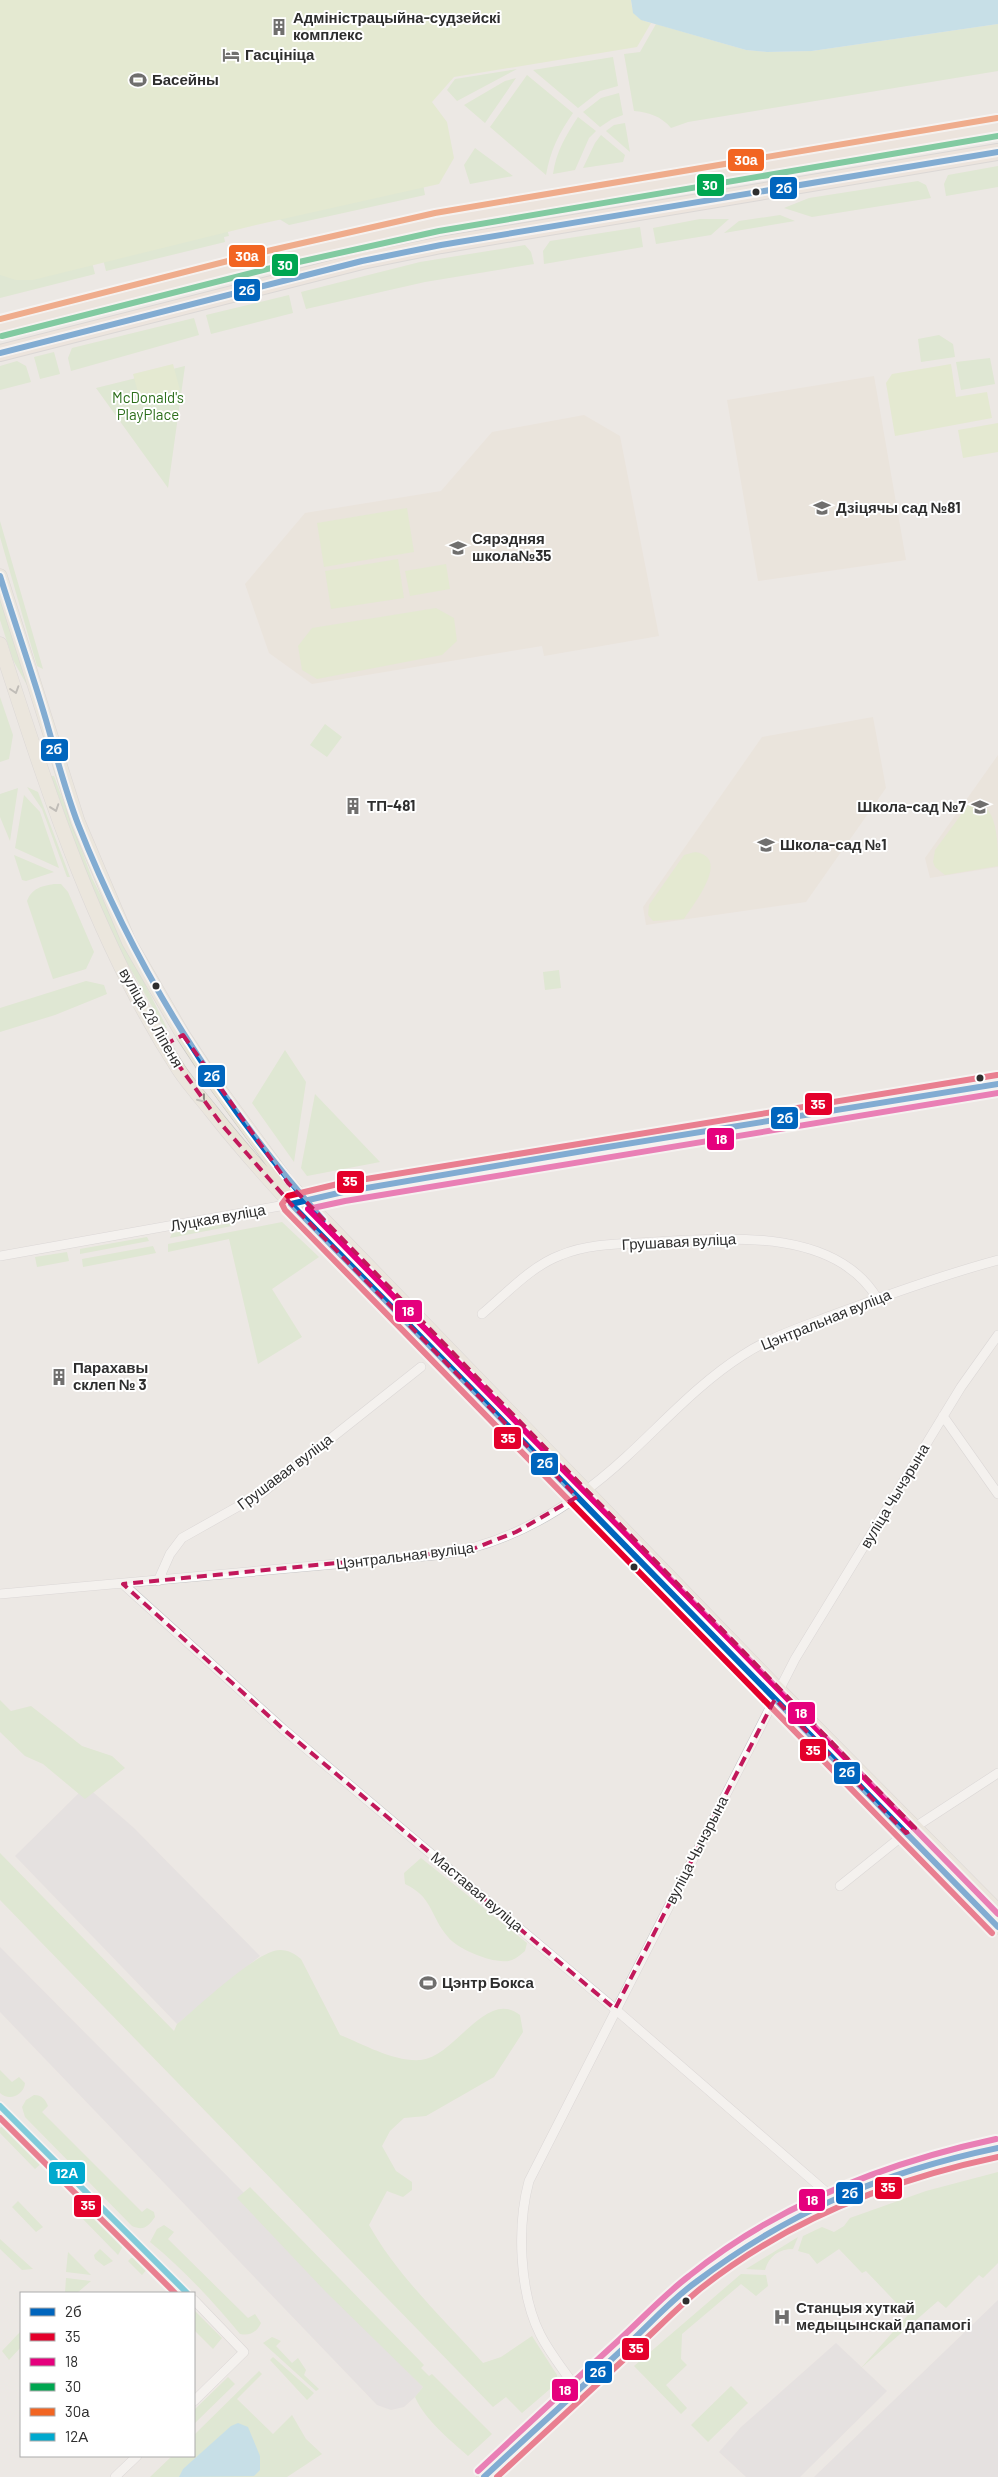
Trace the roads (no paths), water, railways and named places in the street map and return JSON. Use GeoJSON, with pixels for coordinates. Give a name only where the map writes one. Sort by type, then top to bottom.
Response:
{"type":"FeatureCollection","features":[{"type":"Feature","properties":{"kind":"highway"},"geometry":{"type":"LineString","coordinates":[[0,328],[364,236],[615,191],[998,127]]}},
{"type":"Feature","properties":{"kind":"highway"},"geometry":{"type":"LineString","coordinates":[[0,353],[362,261],[441,245],[998,152]]}},
{"type":"Feature","properties":{"kind":"highway"},"geometry":{"type":"LineString","coordinates":[[656,184],[660,208]]}},
{"type":"Feature","properties":{"kind":"highway"},"geometry":{"type":"LineString","coordinates":[[615,191],[619,215]]}},
{"type":"Feature","properties":{"kind":"main road","name":"вуліца 28 Ліпеня"},"geometry":{"type":"LineString","coordinates":[[0,576],[78,822],[129,942],[183,1035],[235,1112],[288,1183],[581,1494]]}},
{"type":"Feature","properties":{"kind":"main road","name":"вуліца 28 Ліпеня"},"geometry":{"type":"LineString","coordinates":[[0,644],[73,860],[112,949],[164,1045],[181,1072],[216,1117],[291,1204],[581,1494],[911,1831],[998,1927]]}},
{"type":"Feature","properties":{"kind":"main road"},"geometry":{"type":"LineString","coordinates":[[164,1045],[183,1035]]}},
{"type":"Feature","properties":{"kind":"main road","name":"Луцкая вуліца"},"geometry":{"type":"LineString","coordinates":[[291,1204],[569,1154],[998,1084]]}},
{"type":"Feature","properties":{"kind":"main road","name":"вуліца 28 Ліпеня"},"geometry":{"type":"LineString","coordinates":[[911,1831],[998,1911]]}},
{"type":"Feature","properties":{"kind":"main road"},"geometry":{"type":"LineString","coordinates":[[484,2477],[694,2283],[781,2226],[833,2198],[888,2177],[955,2157],[998,2148]]}},
{"type":"Feature","properties":{"kind":"street","name":"Луцкая вуліца"},"geometry":{"type":"LineString","coordinates":[[0,1256],[291,1204]]}},
{"type":"Feature","properties":{"kind":"street","name":"Грушавая вуліца"},"geometry":{"type":"LineString","coordinates":[[482,1314],[540,1266],[561,1254],[604,1245],[699,1239],[759,1239],[809,1249],[854,1272],[871,1288],[877,1298]]}},
{"type":"Feature","properties":{"kind":"street","name":"Цэнтральная вуліца"},"geometry":{"type":"LineString","coordinates":[[0,1594],[437,1555],[470,1550],[516,1532],[581,1494],[616,1467],[702,1385],[736,1359],[768,1341],[877,1298],[998,1260]]}},
{"type":"Feature","properties":{"kind":"street","name":"вуліца Чычэрына"},"geometry":{"type":"LineString","coordinates":[[578,2391],[540,2335],[531,2312],[526,2286],[522,2244],[524,2200],[529,2181],[776,1694],[806,1640],[943,1416],[998,1335]]}},
{"type":"Feature","properties":{"kind":"street","name":"Грушавая вуліца"},"geometry":{"type":"LineString","coordinates":[[158,1581],[170,1554],[182,1538],[262,1493],[420,1367]]}},
{"type":"Feature","properties":{"kind":"street"},"geometry":{"type":"LineString","coordinates":[[943,1416],[998,1494]]}},
{"type":"Feature","properties":{"kind":"street","name":"Маставая вуліца"},"geometry":{"type":"LineString","coordinates":[[123,1584],[283,1729],[615,2009],[833,2198]]}},
{"type":"Feature","properties":{"kind":"street"},"geometry":{"type":"LineString","coordinates":[[840,1886],[911,1831],[998,1773]]}},
{"type":"Feature","properties":{"kind":"street"},"geometry":{"type":"LineString","coordinates":[[0,2106],[186,2292]]}},
{"type":"Feature","properties":{"kind":"street"},"geometry":{"type":"LineString","coordinates":[[195,2301],[244,2352],[195,2400]]}},
{"type":"Feature","properties":{"kind":"street"},"geometry":{"type":"LineString","coordinates":[[115,2477],[136,2457]]}},
{"type":"Feature","properties":{"kind":"water"},"geometry":{"type":"Polygon","coordinates":[[[631,0],[998,0],[998,24],[812,51],[767,52],[746,50],[641,20],[633,13],[631,0]]]}},
{"type":"Feature","properties":{"kind":"water"},"geometry":{"type":"Polygon","coordinates":[[[238,2423],[248,2427],[260,2456],[260,2470],[254,2476],[179,2477],[183,2469],[231,2426],[238,2423]]]}},
{"type":"Feature","properties":{"kind":"place","name":"Адміністрацыйна-судзейскі комплекс"},"geometry":{"type":"Point","coordinates":[279,27]}},
{"type":"Feature","properties":{"kind":"place","name":"Гасцініца"},"geometry":{"type":"Point","coordinates":[231,55]}},
{"type":"Feature","properties":{"kind":"place","name":"Басейны"},"geometry":{"type":"Point","coordinates":[138,80]}},
{"type":"Feature","properties":{"kind":"place","name":"Дзіцячы сад №81"},"geometry":{"type":"Point","coordinates":[822,508]}},
{"type":"Feature","properties":{"kind":"place","name":"Сярэдняя школа№35"},"geometry":{"type":"Point","coordinates":[458,548]}},
{"type":"Feature","properties":{"kind":"place","name":"ТП-481"},"geometry":{"type":"Point","coordinates":[353,806]}},
{"type":"Feature","properties":{"kind":"place","name":"Школа-сад №7"},"geometry":{"type":"Point","coordinates":[980,807]}},
{"type":"Feature","properties":{"kind":"place","name":"Школа-сад №1"},"geometry":{"type":"Point","coordinates":[766,845]}},
{"type":"Feature","properties":{"kind":"place","name":"Парахавы склеп № 3"},"geometry":{"type":"Point","coordinates":[59,1377]}},
{"type":"Feature","properties":{"kind":"place","name":"Цэнтр Бокса"},"geometry":{"type":"Point","coordinates":[428,1983]}},
{"type":"Feature","properties":{"kind":"place","name":"Станцыя хуткай медыцынскай дапамогі"},"geometry":{"type":"Point","coordinates":[782,2317]}},
{"type":"Feature","properties":{"kind":"park label","name":"McDonald's PlayPlace"},"geometry":{"type":"Point","coordinates":[148,406]}}]}
